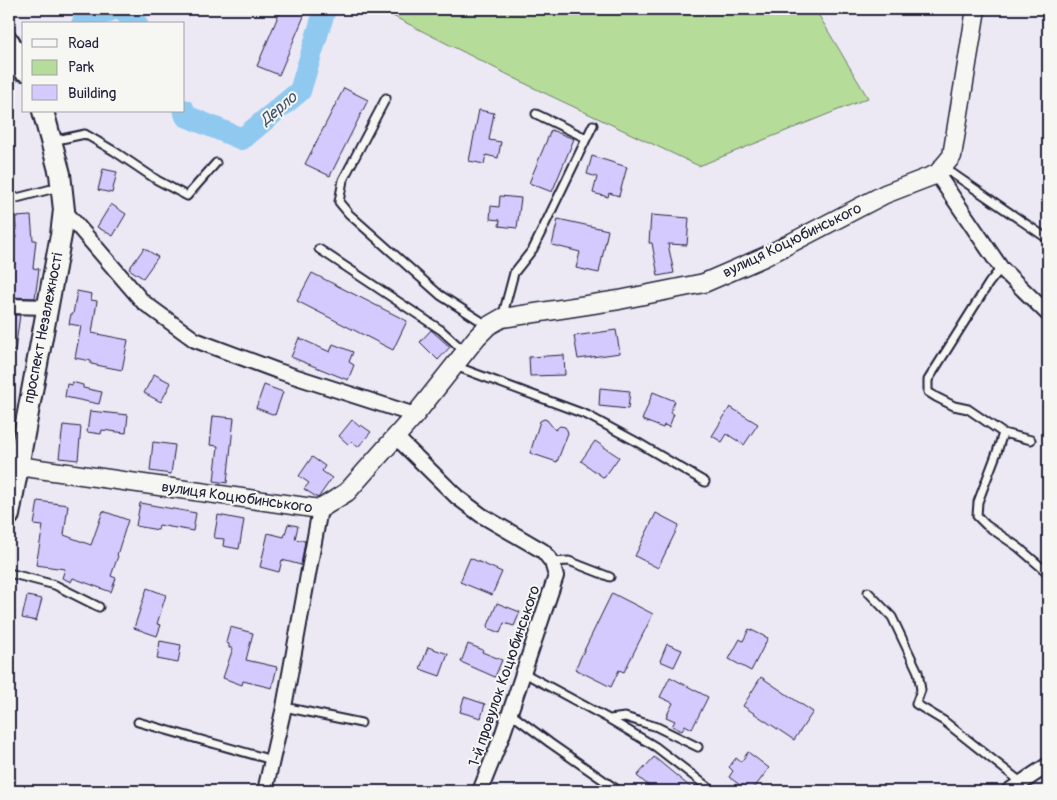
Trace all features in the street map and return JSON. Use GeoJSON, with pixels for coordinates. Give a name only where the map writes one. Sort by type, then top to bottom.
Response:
{"type":"FeatureCollection","features":[{"type":"Feature","properties":{"kind":"main road","name":"проспект Незалежності"},"geometry":{"type":"LineString","coordinates":[[9,516],[13,465],[48,307],[64,210],[60,174],[43,112]]}},
{"type":"Feature","properties":{"kind":"street"},"geometry":{"type":"LineString","coordinates":[[976,9],[952,156],[940,170],[1002,268],[1048,314]]}},
{"type":"Feature","properties":{"kind":"street","name":"вулиця Коцюбинського"},"geometry":{"type":"LineString","coordinates":[[13,465],[320,509],[347,492],[415,415],[477,337],[495,322],[704,283],[764,257],[884,194],[940,170]]}},
{"type":"Feature","properties":{"kind":"street"},"geometry":{"type":"LineString","coordinates":[[64,210],[143,302],[195,340],[278,371],[415,415]]}},
{"type":"Feature","properties":{"kind":"street"},"geometry":{"type":"LineString","coordinates":[[9,306],[48,307]]}},
{"type":"Feature","properties":{"kind":"street"},"geometry":{"type":"LineString","coordinates":[[396,437],[456,497],[481,515],[543,551],[552,562]]}},
{"type":"Feature","properties":{"kind":"street"},"geometry":{"type":"LineString","coordinates":[[265,791],[284,707],[320,509]]}},
{"type":"Feature","properties":{"kind":"street","name":"1-й провулок Коцюбинського"},"geometry":{"type":"LineString","coordinates":[[480,791],[502,736],[556,576],[552,562]]}},
{"type":"Feature","properties":{"kind":"street"},"geometry":{"type":"LineString","coordinates":[[1010,791],[1048,765]]}},
{"type":"Feature","properties":{"kind":"lane"},"geometry":{"type":"LineString","coordinates":[[386,98],[344,180],[339,202],[349,214],[440,295],[495,322]]}},
{"type":"Feature","properties":{"kind":"lane"},"geometry":{"type":"LineString","coordinates":[[536,114],[586,138]]}},
{"type":"Feature","properties":{"kind":"lane","name":"вулиця Коцюбинського"},"geometry":{"type":"LineString","coordinates":[[495,322],[514,273],[533,249],[593,124]]}},
{"type":"Feature","properties":{"kind":"lane"},"geometry":{"type":"LineString","coordinates":[[51,141],[85,134],[157,180],[187,196],[216,163]]}},
{"type":"Feature","properties":{"kind":"lane"},"geometry":{"type":"LineString","coordinates":[[940,170],[1048,239]]}},
{"type":"Feature","properties":{"kind":"lane"},"geometry":{"type":"LineString","coordinates":[[9,200],[61,186]]}},
{"type":"Feature","properties":{"kind":"lane"},"geometry":{"type":"LineString","coordinates":[[319,249],[441,330],[466,352]]}},
{"type":"Feature","properties":{"kind":"lane"},"geometry":{"type":"LineString","coordinates":[[1002,268],[989,283],[928,380],[928,392],[954,406],[968,409],[1003,433],[1031,440]]}},
{"type":"Feature","properties":{"kind":"lane"},"geometry":{"type":"LineString","coordinates":[[454,366],[588,414],[705,482]]}},
{"type":"Feature","properties":{"kind":"lane"},"geometry":{"type":"LineString","coordinates":[[1003,433],[978,502],[978,516],[986,525],[1018,546],[1048,573]]}},
{"type":"Feature","properties":{"kind":"lane"},"geometry":{"type":"LineString","coordinates":[[552,562],[569,561],[610,577]]}},
{"type":"Feature","properties":{"kind":"lane"},"geometry":{"type":"LineString","coordinates":[[9,573],[55,585],[99,607]]}},
{"type":"Feature","properties":{"kind":"lane"},"geometry":{"type":"LineString","coordinates":[[868,592],[892,617],[918,672],[921,690],[916,704],[944,721],[1022,783]]}},
{"type":"Feature","properties":{"kind":"lane"},"geometry":{"type":"LineString","coordinates":[[524,673],[656,747],[713,791]]}},
{"type":"Feature","properties":{"kind":"lane"},"geometry":{"type":"LineString","coordinates":[[284,707],[361,723]]}},
{"type":"Feature","properties":{"kind":"lane"},"geometry":{"type":"LineString","coordinates":[[510,713],[619,791]]}},
{"type":"Feature","properties":{"kind":"lane"},"geometry":{"type":"LineString","coordinates":[[609,719],[625,717],[657,727],[698,747]]}},
{"type":"Feature","properties":{"kind":"lane"},"geometry":{"type":"LineString","coordinates":[[138,722],[272,760]]}},
{"type":"Feature","properties":{"kind":"green space"},"geometry":{"type":"Polygon","coordinates":[[[379,9],[815,9],[868,98],[699,166],[536,89],[379,9]]]}},
{"type":"Feature","properties":{"kind":"building"},"geometry":{"type":"Polygon","coordinates":[[[281,9],[307,9],[279,75],[257,66],[281,9]]]}},
{"type":"Feature","properties":{"kind":"building"},"geometry":{"type":"Polygon","coordinates":[[[344,88],[368,100],[330,176],[305,164],[344,88]]]}},
{"type":"Feature","properties":{"kind":"building"},"geometry":{"type":"Polygon","coordinates":[[[479,110],[494,113],[489,140],[501,142],[498,158],[486,155],[484,164],[469,161],[479,110]]]}},
{"type":"Feature","properties":{"kind":"building"},"geometry":{"type":"Polygon","coordinates":[[[551,130],[574,139],[552,192],[529,183],[551,130]]]}},
{"type":"Feature","properties":{"kind":"building"},"geometry":{"type":"Polygon","coordinates":[[[592,156],[627,167],[619,196],[609,193],[608,197],[593,193],[597,177],[587,174],[592,156]]]}},
{"type":"Feature","properties":{"kind":"building"},"geometry":{"type":"Polygon","coordinates":[[[103,169],[117,172],[112,193],[98,190],[103,169]]]}},
{"type":"Feature","properties":{"kind":"building"},"geometry":{"type":"Polygon","coordinates":[[[500,196],[521,198],[517,228],[499,226],[500,220],[490,219],[491,206],[499,207],[500,196]]]}},
{"type":"Feature","properties":{"kind":"building"},"geometry":{"type":"Polygon","coordinates":[[[111,204],[126,214],[113,236],[97,227],[111,204]]]}},
{"type":"Feature","properties":{"kind":"building"},"geometry":{"type":"Polygon","coordinates":[[[651,215],[689,218],[687,245],[668,244],[674,273],[658,276],[652,243],[649,243],[651,215]]]}},
{"type":"Feature","properties":{"kind":"building"},"geometry":{"type":"Polygon","coordinates":[[[31,216],[33,240],[36,240],[33,268],[39,269],[35,298],[11,297],[13,280],[9,279],[9,265],[11,265],[14,237],[17,238],[15,217],[31,216]]]}},
{"type":"Feature","properties":{"kind":"building"},"geometry":{"type":"Polygon","coordinates":[[[558,219],[608,230],[599,273],[576,268],[580,252],[552,245],[558,219]]]}},
{"type":"Feature","properties":{"kind":"building"},"geometry":{"type":"Polygon","coordinates":[[[144,248],[158,257],[143,278],[129,269],[144,248]]]}},
{"type":"Feature","properties":{"kind":"building"},"geometry":{"type":"Polygon","coordinates":[[[312,273],[407,321],[393,350],[297,301],[312,273]]]}},
{"type":"Feature","properties":{"kind":"building"},"geometry":{"type":"Polygon","coordinates":[[[77,291],[92,294],[91,300],[97,301],[92,333],[128,340],[122,370],[91,364],[91,361],[75,358],[81,326],[69,324],[71,314],[73,314],[77,291]]]}},
{"type":"Feature","properties":{"kind":"building"},"geometry":{"type":"Polygon","coordinates":[[[9,315],[20,315],[15,351],[9,351],[9,315]]]}},
{"type":"Feature","properties":{"kind":"building"},"geometry":{"type":"Polygon","coordinates":[[[431,330],[450,347],[438,360],[420,342],[431,330]]]}},
{"type":"Feature","properties":{"kind":"building"},"geometry":{"type":"Polygon","coordinates":[[[616,330],[620,353],[578,359],[574,336],[616,330]]]}},
{"type":"Feature","properties":{"kind":"building"},"geometry":{"type":"Polygon","coordinates":[[[299,338],[330,352],[333,344],[353,352],[349,362],[354,365],[348,380],[291,357],[299,338]]]}},
{"type":"Feature","properties":{"kind":"building"},"geometry":{"type":"Polygon","coordinates":[[[564,355],[565,375],[530,376],[529,357],[564,355]]]}},
{"type":"Feature","properties":{"kind":"building"},"geometry":{"type":"Polygon","coordinates":[[[154,374],[171,383],[161,402],[144,393],[154,374]]]}},
{"type":"Feature","properties":{"kind":"building"},"geometry":{"type":"Polygon","coordinates":[[[72,382],[83,385],[83,388],[102,392],[99,404],[65,397],[67,384],[72,385],[72,382]]]}},
{"type":"Feature","properties":{"kind":"building"},"geometry":{"type":"Polygon","coordinates":[[[264,385],[283,392],[275,415],[256,408],[264,385]]]}},
{"type":"Feature","properties":{"kind":"building"},"geometry":{"type":"Polygon","coordinates":[[[600,388],[630,391],[628,409],[599,406],[600,388]]]}},
{"type":"Feature","properties":{"kind":"building"},"geometry":{"type":"Polygon","coordinates":[[[653,392],[675,401],[670,413],[674,414],[669,427],[664,425],[663,428],[642,420],[653,392]]]}},
{"type":"Feature","properties":{"kind":"building"},"geometry":{"type":"Polygon","coordinates":[[[730,407],[758,424],[744,445],[727,434],[722,442],[712,436],[730,407]]]}},
{"type":"Feature","properties":{"kind":"building"},"geometry":{"type":"Polygon","coordinates":[[[90,411],[128,415],[126,433],[102,430],[101,434],[87,432],[90,411]]]}},
{"type":"Feature","properties":{"kind":"building"},"geometry":{"type":"Polygon","coordinates":[[[213,416],[234,418],[227,483],[214,481],[218,446],[210,445],[213,416]]]}},
{"type":"Feature","properties":{"kind":"building"},"geometry":{"type":"Polygon","coordinates":[[[544,419],[555,430],[560,426],[565,427],[568,433],[557,462],[530,453],[540,421],[544,419]]]}},
{"type":"Feature","properties":{"kind":"building"},"geometry":{"type":"Polygon","coordinates":[[[352,420],[360,427],[361,425],[371,432],[358,447],[352,442],[349,445],[339,436],[352,420]]]}},
{"type":"Feature","properties":{"kind":"building"},"geometry":{"type":"Polygon","coordinates":[[[63,425],[81,427],[78,460],[59,458],[63,425]]]}},
{"type":"Feature","properties":{"kind":"building"},"geometry":{"type":"Polygon","coordinates":[[[595,441],[619,457],[604,478],[581,461],[595,441]]]}},
{"type":"Feature","properties":{"kind":"building"},"geometry":{"type":"Polygon","coordinates":[[[153,442],[175,445],[171,474],[150,471],[153,442]]]}},
{"type":"Feature","properties":{"kind":"building"},"geometry":{"type":"Polygon","coordinates":[[[312,457],[325,466],[322,471],[332,478],[318,498],[304,489],[309,483],[299,476],[312,457]]]}},
{"type":"Feature","properties":{"kind":"building"},"geometry":{"type":"Polygon","coordinates":[[[38,501],[68,505],[64,535],[91,545],[103,511],[128,520],[111,576],[116,578],[111,592],[73,578],[71,582],[62,578],[65,569],[36,565],[43,526],[34,525],[38,501]]]}},
{"type":"Feature","properties":{"kind":"building"},"geometry":{"type":"Polygon","coordinates":[[[140,503],[196,513],[193,531],[159,525],[158,530],[136,526],[140,503]]]}},
{"type":"Feature","properties":{"kind":"building"},"geometry":{"type":"Polygon","coordinates":[[[656,513],[679,525],[658,568],[635,556],[656,513]]]}},
{"type":"Feature","properties":{"kind":"building"},"geometry":{"type":"Polygon","coordinates":[[[218,515],[244,520],[239,549],[223,546],[224,539],[214,538],[218,515]]]}},
{"type":"Feature","properties":{"kind":"building"},"geometry":{"type":"Polygon","coordinates":[[[288,524],[298,526],[295,539],[305,541],[301,565],[282,560],[279,572],[260,567],[268,533],[284,537],[288,524]]]}},
{"type":"Feature","properties":{"kind":"building"},"geometry":{"type":"Polygon","coordinates":[[[470,558],[502,572],[492,595],[460,582],[470,558]]]}},
{"type":"Feature","properties":{"kind":"building"},"geometry":{"type":"Polygon","coordinates":[[[147,588],[166,595],[157,624],[161,625],[157,636],[134,628],[147,588]]]}},
{"type":"Feature","properties":{"kind":"building"},"geometry":{"type":"Polygon","coordinates":[[[612,593],[653,614],[624,672],[619,670],[611,687],[575,669],[612,593]]]}},
{"type":"Feature","properties":{"kind":"building"},"geometry":{"type":"Polygon","coordinates":[[[27,596],[42,599],[36,621],[22,618],[27,596]]]}},
{"type":"Feature","properties":{"kind":"building"},"geometry":{"type":"Polygon","coordinates":[[[497,603],[520,612],[514,626],[504,623],[500,633],[487,628],[497,603]]]}},
{"type":"Feature","properties":{"kind":"building"},"geometry":{"type":"Polygon","coordinates":[[[230,627],[253,633],[246,660],[277,667],[272,688],[243,681],[242,685],[223,678],[233,648],[229,648],[229,644],[226,643],[230,627]]]}},
{"type":"Feature","properties":{"kind":"building"},"geometry":{"type":"Polygon","coordinates":[[[749,629],[768,638],[751,671],[729,659],[740,639],[743,641],[749,629]]]}},
{"type":"Feature","properties":{"kind":"building"},"geometry":{"type":"Polygon","coordinates":[[[160,641],[181,645],[178,663],[157,659],[160,641]]]}},
{"type":"Feature","properties":{"kind":"building"},"geometry":{"type":"Polygon","coordinates":[[[468,644],[502,660],[495,677],[461,662],[468,644]]]}},
{"type":"Feature","properties":{"kind":"building"},"geometry":{"type":"Polygon","coordinates":[[[667,644],[682,650],[674,667],[660,661],[667,644]]]}},
{"type":"Feature","properties":{"kind":"building"},"geometry":{"type":"Polygon","coordinates":[[[428,647],[448,654],[440,676],[420,669],[428,647]]]}},
{"type":"Feature","properties":{"kind":"building"},"geometry":{"type":"Polygon","coordinates":[[[670,677],[708,697],[692,729],[685,725],[682,731],[672,726],[675,721],[666,717],[673,703],[660,697],[670,677]]]}},
{"type":"Feature","properties":{"kind":"building"},"geometry":{"type":"Polygon","coordinates":[[[761,677],[813,712],[794,740],[743,706],[761,677]]]}},
{"type":"Feature","properties":{"kind":"building"},"geometry":{"type":"Polygon","coordinates":[[[464,697],[485,704],[481,718],[460,712],[464,697]]]}},
{"type":"Feature","properties":{"kind":"building"},"geometry":{"type":"Polygon","coordinates":[[[748,752],[769,768],[752,791],[748,791],[729,777],[733,771],[729,767],[736,758],[741,762],[748,752]]]}},
{"type":"Feature","properties":{"kind":"building"},"geometry":{"type":"Polygon","coordinates":[[[654,757],[695,791],[655,791],[637,776],[654,757]]]}},
{"type":"Feature","properties":{"kind":"waterway","name":"Дерло"},"geometry":{"type":"LineString","coordinates":[[86,22],[113,9]]}},
{"type":"Feature","properties":{"kind":"waterway","name":"Дерло"},"geometry":{"type":"LineString","coordinates":[[121,9],[135,22]]}},
{"type":"Feature","properties":{"kind":"waterway","name":"Дерло"},"geometry":{"type":"LineString","coordinates":[[185,112],[186,116],[242,139],[300,91],[325,9]]}},
{"type":"Feature","properties":{"kind":"waterway","name":"Дерло"},"geometry":{"type":"LineString","coordinates":[[9,75],[22,65]]}}]}
